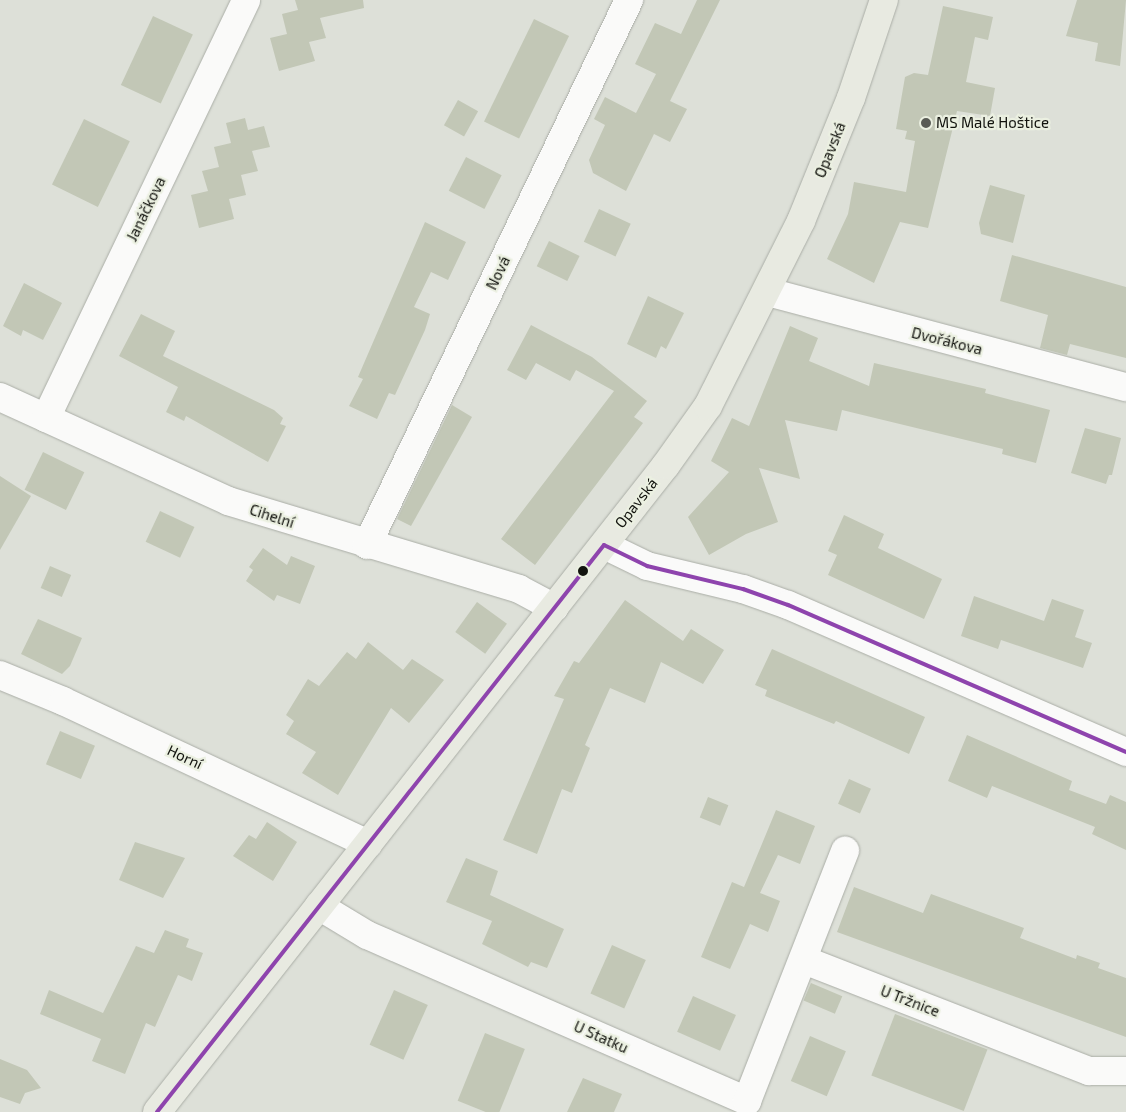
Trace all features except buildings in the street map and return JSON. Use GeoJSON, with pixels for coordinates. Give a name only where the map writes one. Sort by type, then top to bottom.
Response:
{"type":"FeatureCollection","features":[{"type":"Feature","properties":{"kind":"main road","name":"Opavská"},"geometry":{"type":"LineString","coordinates":[[157,1112],[604,544],[708,406],[768,292],[827,161],[884,0]]}},
{"type":"Feature","properties":{"kind":"street","name":"Janáčkova"},"geometry":{"type":"LineString","coordinates":[[46,418],[246,0]]}},
{"type":"Feature","properties":{"kind":"street","name":"Nová"},"geometry":{"type":"LineString","coordinates":[[367,545],[628,0]]}},
{"type":"Feature","properties":{"kind":"street","name":"Dvořákova"},"geometry":{"type":"LineString","coordinates":[[768,292],[1126,387]]}},
{"type":"Feature","properties":{"kind":"street","name":"Cihelní"},"geometry":{"type":"LineString","coordinates":[[0,397],[228,501],[367,545],[519,589],[554,608]]}},
{"type":"Feature","properties":{"kind":"street"},"geometry":{"type":"LineString","coordinates":[[604,544],[647,566],[780,602],[1126,752]]}},
{"type":"Feature","properties":{"kind":"street","name":"Horní"},"geometry":{"type":"LineString","coordinates":[[0,675],[72,705],[368,844]]}},
{"type":"Feature","properties":{"kind":"street"},"geometry":{"type":"LineString","coordinates":[[804,960],[845,851]]}},
{"type":"Feature","properties":{"kind":"street","name":"U Statku"},"geometry":{"type":"LineString","coordinates":[[319,906],[367,935],[758,1107],[804,960]]}},
{"type":"Feature","properties":{"kind":"street","name":"U Tržnice"},"geometry":{"type":"LineString","coordinates":[[804,960],[1088,1071],[1126,1071]]}},
{"type":"Feature","properties":{"kind":"transit line"},"geometry":{"type":"LineString","coordinates":[[604,545],[647,566],[743,589],[788,605],[1126,752]]}},
{"type":"Feature","properties":{"kind":"transit line"},"geometry":{"type":"LineString","coordinates":[[157,1112],[604,545]]}},
{"type":"Feature","properties":{"kind":"place","name":"MS Malé Hoštice"},"geometry":{"type":"Point","coordinates":[926,123]}}]}
